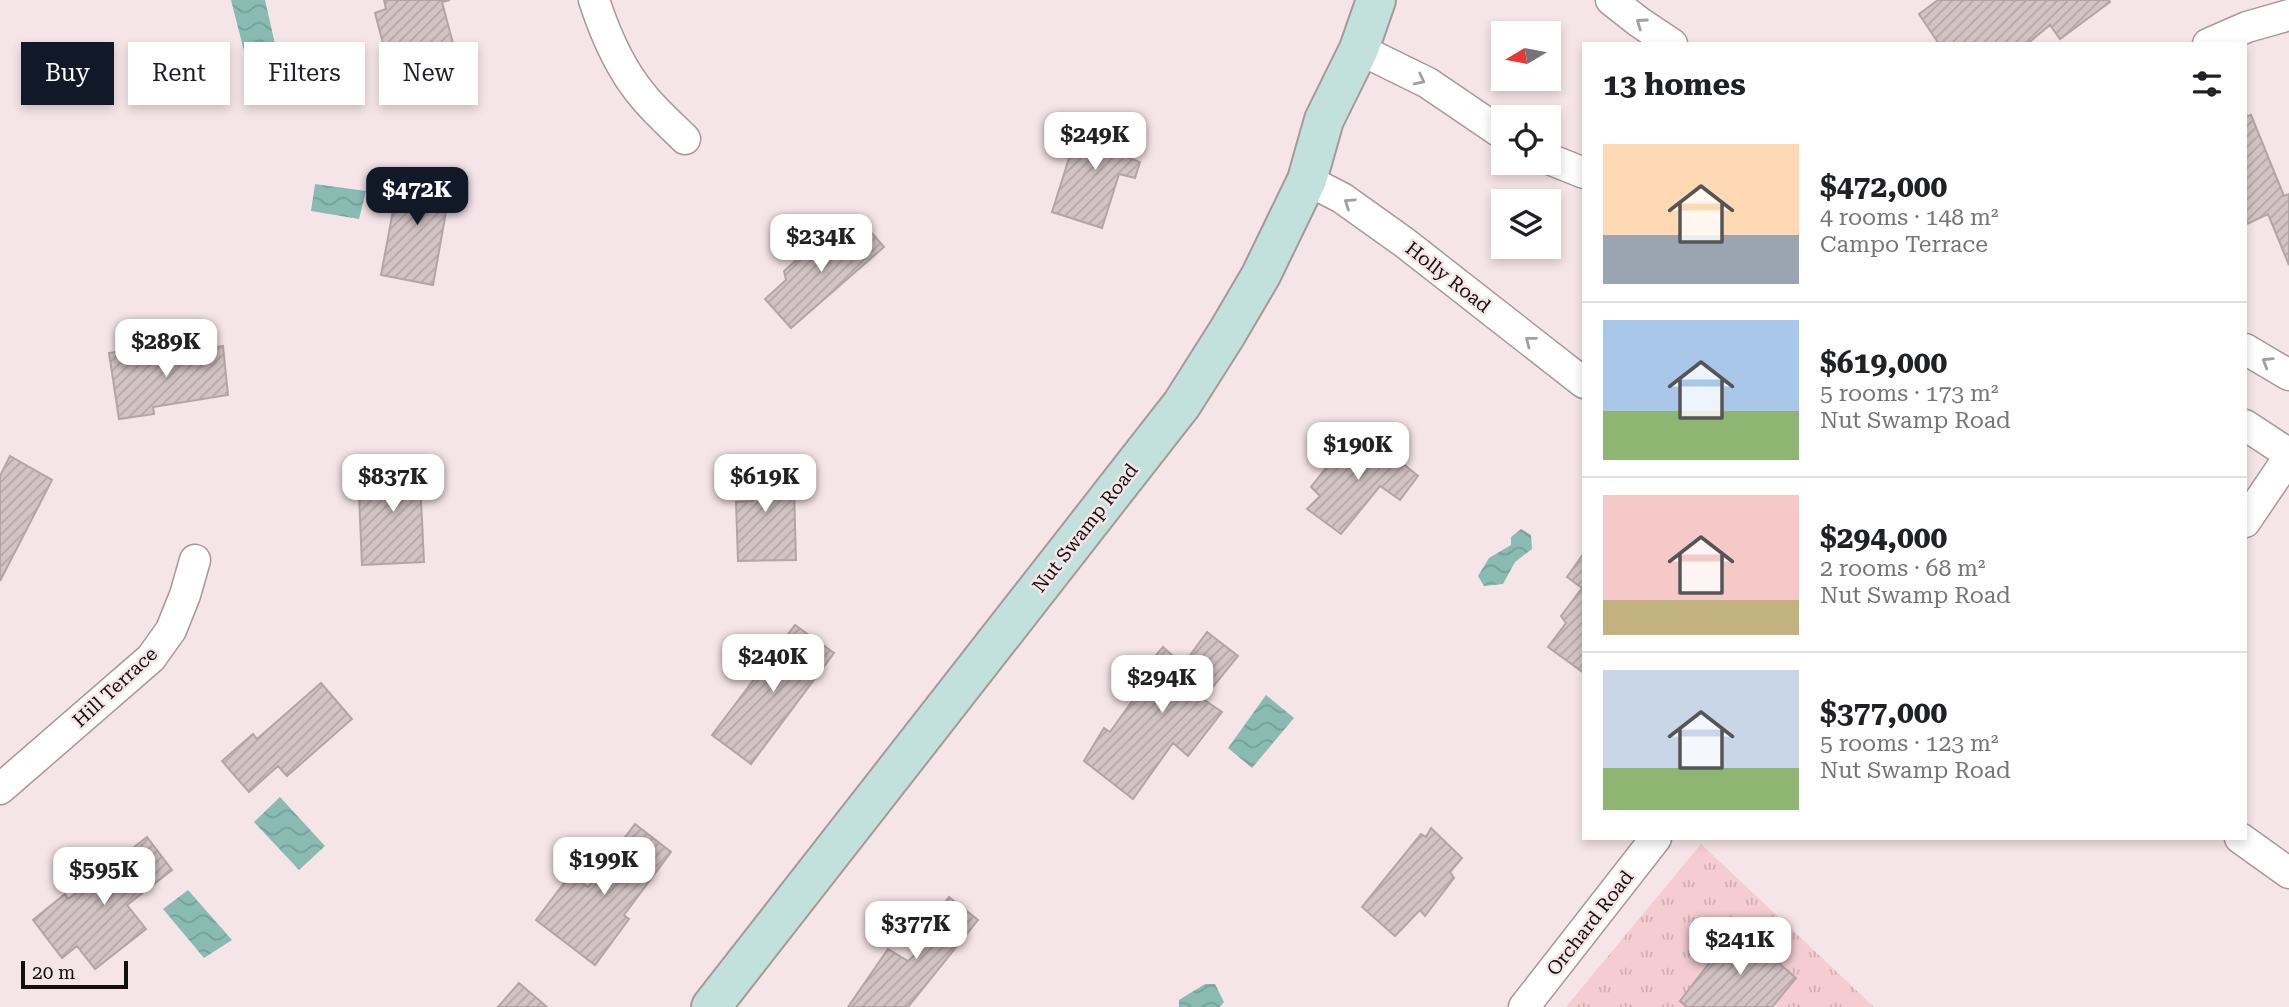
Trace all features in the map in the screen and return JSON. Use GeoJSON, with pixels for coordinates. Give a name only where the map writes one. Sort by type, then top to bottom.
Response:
{"type":"FeatureCollection","features":[{"type":"Feature","properties":{"kind":"main road","name":"Nut Swamp Road"},"geometry":{"type":"LineString","coordinates":[[712,1007],[1182,404],[1261,275],[1307,180],[1324,120],[1359,49],[1376,0]]}},
{"type":"Feature","properties":{"kind":"street"},"geometry":{"type":"LineString","coordinates":[[594,0],[603,27],[625,70],[643,97],[685,139]]}},
{"type":"Feature","properties":{"kind":"street"},"geometry":{"type":"LineString","coordinates":[[1611,0],[1669,42]]}},
{"type":"Feature","properties":{"kind":"street"},"geometry":{"type":"LineString","coordinates":[[2213,42],[2247,27],[2289,15]]}},
{"type":"Feature","properties":{"kind":"street"},"geometry":{"type":"LineString","coordinates":[[1359,49],[1428,83],[1491,126]]}},
{"type":"Feature","properties":{"kind":"street"},"geometry":{"type":"LineString","coordinates":[[1561,164],[1582,172]]}},
{"type":"Feature","properties":{"kind":"street","name":"Holly Road"},"geometry":{"type":"LineString","coordinates":[[1307,180],[1342,198],[1405,243],[1582,381]]}},
{"type":"Feature","properties":{"kind":"street"},"geometry":{"type":"LineString","coordinates":[[2247,350],[2289,375]]}},
{"type":"Feature","properties":{"kind":"street"},"geometry":{"type":"LineString","coordinates":[[2247,426],[2289,455],[2247,519]]}},
{"type":"Feature","properties":{"kind":"street","name":"Hill Terrace"},"geometry":{"type":"LineString","coordinates":[[0,789],[151,658],[171,630],[186,595],[195,560]]}},
{"type":"Feature","properties":{"kind":"street","name":"Orchard Road"},"geometry":{"type":"LineString","coordinates":[[1524,1007],[1654,840]]}},
{"type":"Feature","properties":{"kind":"street"},"geometry":{"type":"LineString","coordinates":[[2243,840],[2289,873]]}},
{"type":"Feature","properties":{"kind":"green space"},"geometry":{"type":"Polygon","coordinates":[[[1701,844],[1874,1007],[1566,1007],[1701,844]]]}},
{"type":"Feature","properties":{"kind":"water"},"geometry":{"type":"Polygon","coordinates":[[[231,0],[265,0],[275,42],[244,42],[244,51],[231,0]]]}},
{"type":"Feature","properties":{"kind":"water"},"geometry":{"type":"Polygon","coordinates":[[[315,184],[366,191],[359,219],[311,211],[315,184]]]}},
{"type":"Feature","properties":{"kind":"water"},"geometry":{"type":"Polygon","coordinates":[[[1521,529],[1531,535],[1532,549],[1515,562],[1503,584],[1484,586],[1478,576],[1489,558],[1511,545],[1511,537],[1521,529]]]}},
{"type":"Feature","properties":{"kind":"water"},"geometry":{"type":"Polygon","coordinates":[[[1266,695],[1294,718],[1252,768],[1228,748],[1266,695]]]}},
{"type":"Feature","properties":{"kind":"water"},"geometry":{"type":"Polygon","coordinates":[[[280,797],[325,846],[299,870],[254,822],[280,797]]]}},
{"type":"Feature","properties":{"kind":"water"},"geometry":{"type":"Polygon","coordinates":[[[188,890],[232,940],[204,958],[163,909],[188,890]]]}},
{"type":"Feature","properties":{"kind":"water"},"geometry":{"type":"Polygon","coordinates":[[[1205,984],[1215,984],[1224,1002],[1220,1007],[1179,1007],[1179,1000],[1205,984]]]}},
{"type":"Feature","properties":{"kind":"building"},"geometry":{"type":"Polygon","coordinates":[[[384,0],[450,0],[442,2],[453,42],[383,42],[375,13],[386,9],[384,0]]]}},
{"type":"Feature","properties":{"kind":"building"},"geometry":{"type":"Polygon","coordinates":[[[1938,0],[2110,2],[2060,39],[2050,25],[2029,42],[1938,42],[1919,14],[1938,0]]]}},
{"type":"Feature","properties":{"kind":"building"},"geometry":{"type":"Polygon","coordinates":[[[2251,115],[2284,196],[2289,194],[2289,265],[2268,214],[2247,224],[2247,116],[2251,115]]]}},
{"type":"Feature","properties":{"kind":"building"},"geometry":{"type":"Polygon","coordinates":[[[1082,117],[1136,134],[1129,158],[1140,162],[1135,178],[1119,174],[1102,228],[1052,212],[1082,117]]]}},
{"type":"Feature","properties":{"kind":"building"},"geometry":{"type":"Polygon","coordinates":[[[401,168],[452,178],[433,285],[381,275],[401,168]]]}},
{"type":"Feature","properties":{"kind":"building"},"geometry":{"type":"Polygon","coordinates":[[[864,224],[884,247],[791,328],[765,299],[786,280],[784,271],[821,238],[833,252],[864,224]]]}},
{"type":"Feature","properties":{"kind":"building"},"geometry":{"type":"Polygon","coordinates":[[[223,346],[228,395],[153,407],[154,414],[119,419],[109,353],[147,347],[147,361],[223,346]]]}},
{"type":"Feature","properties":{"kind":"building"},"geometry":{"type":"Polygon","coordinates":[[[1368,435],[1418,476],[1400,500],[1380,486],[1341,534],[1307,509],[1320,496],[1311,487],[1346,443],[1356,452],[1368,435]]]}},
{"type":"Feature","properties":{"kind":"building"},"geometry":{"type":"Polygon","coordinates":[[[777,455],[778,490],[794,489],[796,560],[738,561],[736,502],[753,501],[753,479],[738,479],[737,456],[777,455]]]}},
{"type":"Feature","properties":{"kind":"building"},"geometry":{"type":"Polygon","coordinates":[[[10,456],[52,480],[0,581],[0,476],[10,456]]]}},
{"type":"Feature","properties":{"kind":"building"},"geometry":{"type":"Polygon","coordinates":[[[419,458],[424,562],[362,565],[359,495],[372,494],[370,460],[419,458]]]}},
{"type":"Feature","properties":{"kind":"building"},"geometry":{"type":"Polygon","coordinates":[[[1582,556],[1582,588],[1567,577],[1582,556]]]}},
{"type":"Feature","properties":{"kind":"building"},"geometry":{"type":"Polygon","coordinates":[[[1582,588],[1582,672],[1548,647],[1566,623],[1561,616],[1582,588]]]}},
{"type":"Feature","properties":{"kind":"building"},"geometry":{"type":"Polygon","coordinates":[[[795,625],[834,653],[751,764],[712,735],[795,625]]]}},
{"type":"Feature","properties":{"kind":"building"},"geometry":{"type":"Polygon","coordinates":[[[1207,632],[1238,656],[1203,699],[1222,712],[1188,756],[1173,743],[1133,799],[1084,761],[1104,728],[1110,732],[1140,690],[1134,681],[1163,647],[1183,665],[1207,632]]]}},
{"type":"Feature","properties":{"kind":"building"},"geometry":{"type":"Polygon","coordinates":[[[321,683],[352,719],[287,776],[278,766],[249,792],[222,761],[253,734],[257,739],[321,683]]]}},
{"type":"Feature","properties":{"kind":"building"},"geometry":{"type":"Polygon","coordinates":[[[635,824],[671,852],[624,915],[629,919],[595,965],[536,920],[571,874],[588,887],[635,824]]]}},
{"type":"Feature","properties":{"kind":"building"},"geometry":{"type":"Polygon","coordinates":[[[1431,828],[1462,858],[1450,872],[1454,878],[1425,916],[1420,910],[1395,936],[1362,907],[1421,834],[1426,837],[1431,828]]]}},
{"type":"Feature","properties":{"kind":"building"},"geometry":{"type":"Polygon","coordinates":[[[147,837],[172,870],[127,905],[146,929],[95,969],[77,946],[62,958],[33,920],[65,894],[68,899],[147,837]]]}},
{"type":"Feature","properties":{"kind":"building"},"geometry":{"type":"Polygon","coordinates":[[[949,897],[978,920],[908,1007],[848,1007],[888,949],[908,961],[918,952],[912,946],[949,897]]]}},
{"type":"Feature","properties":{"kind":"building"},"geometry":{"type":"Polygon","coordinates":[[[1737,927],[1796,978],[1772,1007],[1687,1007],[1680,1001],[1737,927]]]}},
{"type":"Feature","properties":{"kind":"building"},"geometry":{"type":"Polygon","coordinates":[[[519,983],[547,1007],[498,1007],[519,983]]]}}]}
